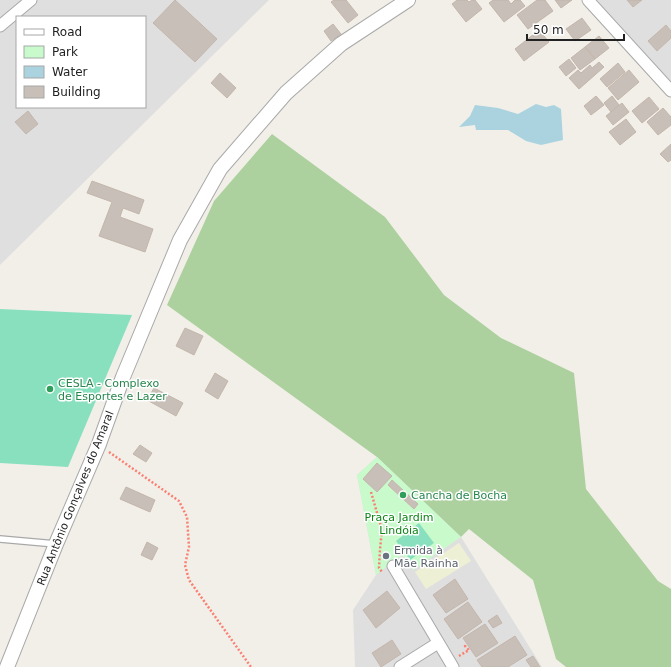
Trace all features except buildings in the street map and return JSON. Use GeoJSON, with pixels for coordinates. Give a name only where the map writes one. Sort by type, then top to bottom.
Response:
{"type":"FeatureCollection","features":[{"type":"Feature","properties":{"kind":"street"},"geometry":{"type":"LineString","coordinates":[[0,26],[31,0]]}},
{"type":"Feature","properties":{"kind":"street","name":"Rua Antônio Gonçalves do Amaral"},"geometry":{"type":"LineString","coordinates":[[8,667],[56,544],[99,444],[123,377],[180,240],[220,168],[292,88],[341,44],[408,0]]}},
{"type":"Feature","properties":{"kind":"street"},"geometry":{"type":"LineString","coordinates":[[588,0],[671,91]]}},
{"type":"Feature","properties":{"kind":"street"},"geometry":{"type":"LineString","coordinates":[[393,566],[452,664]]}},
{"type":"Feature","properties":{"kind":"street"},"geometry":{"type":"LineString","coordinates":[[400,667],[438,643]]}},
{"type":"Feature","properties":{"kind":"lane"},"geometry":{"type":"LineString","coordinates":[[0,539],[56,544]]}},
{"type":"Feature","properties":{"kind":"path"},"geometry":{"type":"LineString","coordinates":[[99,444],[179,501],[187,517],[188,547],[186,565],[189,580],[251,667]]}},
{"type":"Feature","properties":{"kind":"path"},"geometry":{"type":"LineString","coordinates":[[371,492],[382,530],[379,568],[382,572],[393,566]]}},
{"type":"Feature","properties":{"kind":"path"},"geometry":{"type":"LineString","coordinates":[[452,664],[469,650],[465,646],[466,645]]}},
{"type":"Feature","properties":{"kind":"shaded area"},"geometry":{"type":"Polygon","coordinates":[[[0,0],[269,0],[0,265],[0,0]]]}},
{"type":"Feature","properties":{"kind":"shaded area"},"geometry":{"type":"Polygon","coordinates":[[[588,0],[671,0],[671,91],[588,0]]]}},
{"type":"Feature","properties":{"kind":"shaded area"},"geometry":{"type":"Polygon","coordinates":[[[377,457],[461,537],[542,667],[355,667],[353,610],[376,575],[357,475],[377,457]]]}},
{"type":"Feature","properties":{"kind":"green space"},"geometry":{"type":"Polygon","coordinates":[[[272,134],[385,217],[444,295],[501,338],[574,373],[586,489],[658,581],[671,589],[671,667],[566,667],[556,659],[533,580],[469,529],[461,537],[377,457],[167,305],[214,201],[272,134]]]}},
{"type":"Feature","properties":{"kind":"green space","name":"CESLA - Complexo de Esportes e Lazer"},"geometry":{"type":"Polygon","coordinates":[[[0,309],[132,315],[68,467],[0,463],[0,309]]]}},
{"type":"Feature","properties":{"kind":"green space","name":"Praça Jardim Lindóia"},"geometry":{"type":"Polygon","coordinates":[[[377,457],[461,537],[413,570],[402,555],[376,575],[357,475],[377,457]]]}},
{"type":"Feature","properties":{"kind":"green space"},"geometry":{"type":"Polygon","coordinates":[[[419,523],[434,543],[410,560],[396,541],[419,523]]]}},
{"type":"Feature","properties":{"kind":"green space"},"geometry":{"type":"Polygon","coordinates":[[[459,543],[471,561],[426,589],[415,572],[459,543]]]}},
{"type":"Feature","properties":{"kind":"water"},"geometry":{"type":"Polygon","coordinates":[[[536,104],[546,107],[554,105],[561,109],[563,140],[541,145],[526,141],[508,130],[476,130],[475,125],[459,127],[470,116],[475,105],[498,108],[518,114],[536,104]]]}},
{"type":"Feature","properties":{"kind":"place","name":"CESLA - Complexo de Esportes e Lazer"},"geometry":{"type":"Point","coordinates":[50,389]}},
{"type":"Feature","properties":{"kind":"place","name":"Cancha de Bocha"},"geometry":{"type":"Point","coordinates":[403,495]}},
{"type":"Feature","properties":{"kind":"place","name":"Ermida à Mãe Rainha"},"geometry":{"type":"Point","coordinates":[386,556]}}]}
